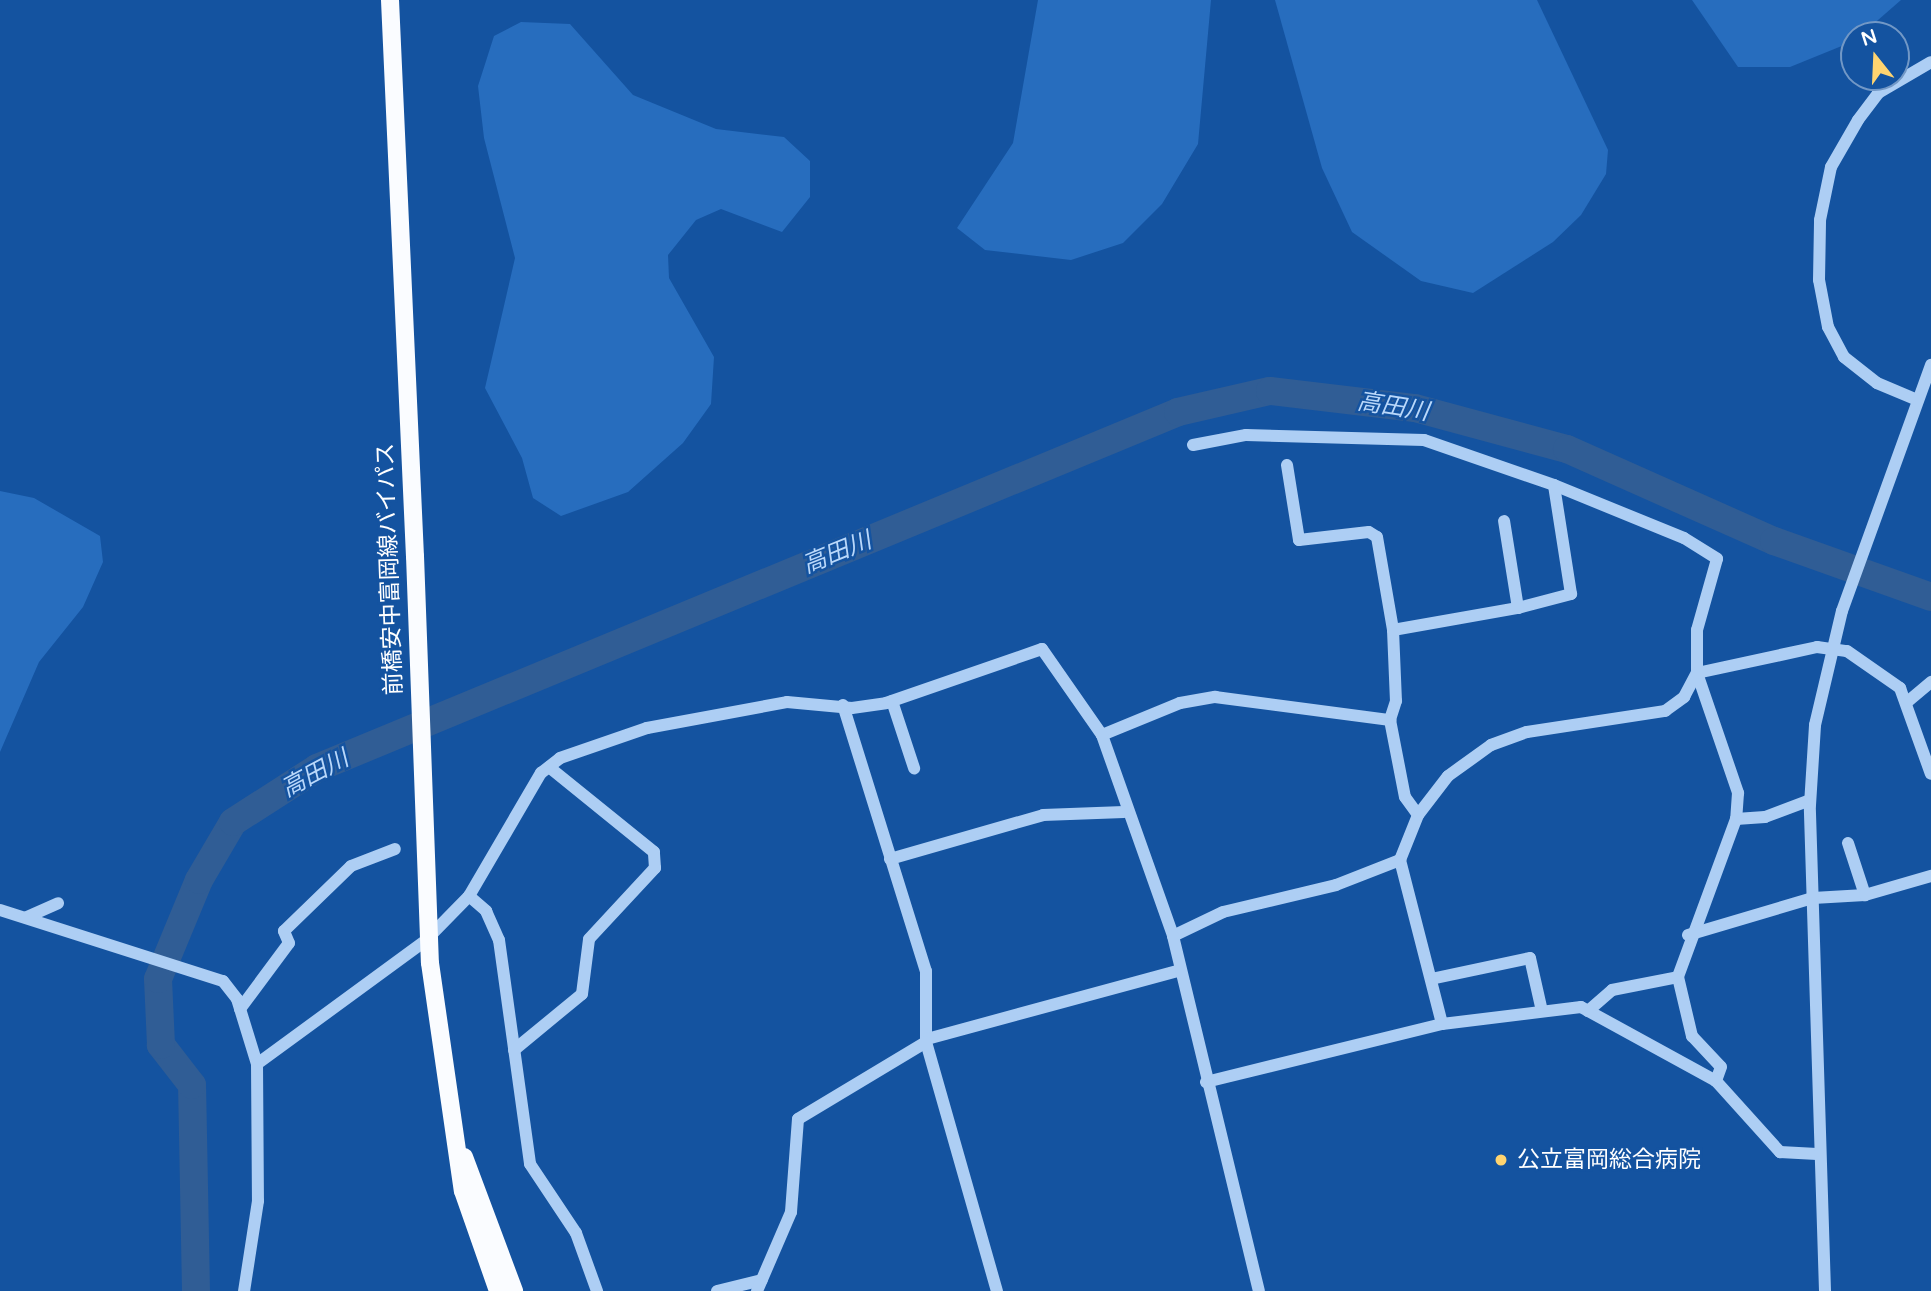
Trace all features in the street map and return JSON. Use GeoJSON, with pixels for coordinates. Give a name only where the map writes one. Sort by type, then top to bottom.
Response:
{"type":"FeatureCollection","features":[{"type":"Feature","properties":{"kind":"main road","name":"前橋安中富岡線バイパス"},"geometry":{"type":"LineString","coordinates":[[390,0],[430,963],[463,1191],[498,1291]]}},
{"type":"Feature","properties":{"kind":"main road","name":"前橋安中富岡線バイパス"},"geometry":{"type":"LineString","coordinates":[[454,1134],[514,1291]]}},
{"type":"Feature","properties":{"kind":"street"},"geometry":{"type":"LineString","coordinates":[[1914,399],[1877,383],[1843,356],[1828,327],[1819,280],[1820,220],[1831,167],[1858,120],[1878,93],[1931,62]]}},
{"type":"Feature","properties":{"kind":"street"},"geometry":{"type":"LineString","coordinates":[[1825,1291],[1817,1154],[1810,800],[1815,725],[1832,644],[1842,611],[1892,471],[1914,399],[1931,365]]}},
{"type":"Feature","properties":{"kind":"street"},"geometry":{"type":"LineString","coordinates":[[1193,445],[1246,435],[1424,440],[1554,485],[1684,538],[1717,559],[1697,631],[1696,673],[1738,793],[1736,818],[1688,935],[1678,977],[1692,1035],[1721,1067],[1716,1081]]}},
{"type":"Feature","properties":{"kind":"street"},"geometry":{"type":"LineString","coordinates":[[1287,465],[1299,540],[1369,532],[1377,537],[1393,630],[1396,701],[1390,719],[1405,797],[1418,815]]}},
{"type":"Feature","properties":{"kind":"street"},"geometry":{"type":"LineString","coordinates":[[1393,630],[1518,608],[1571,594],[1554,485]]}},
{"type":"Feature","properties":{"kind":"street"},"geometry":{"type":"LineString","coordinates":[[1504,521],[1518,608]]}},
{"type":"Feature","properties":{"kind":"street"},"geometry":{"type":"LineString","coordinates":[[1696,673],[1832,644],[1900,688],[1931,774]]}},
{"type":"Feature","properties":{"kind":"street"},"geometry":{"type":"LineString","coordinates":[[257,1064],[405,959],[469,896],[548,767],[610,738],[664,724],[787,702],[843,705],[892,701],[1042,649],[1102,735],[1124,812],[1172,936],[1177,971],[1259,1291]]}},
{"type":"Feature","properties":{"kind":"street"},"geometry":{"type":"LineString","coordinates":[[1442,1024],[1400,860],[1418,815],[1448,776],[1491,745],[1665,710],[1684,697],[1696,673]]}},
{"type":"Feature","properties":{"kind":"street"},"geometry":{"type":"LineString","coordinates":[[1906,703],[1931,682]]}},
{"type":"Feature","properties":{"kind":"street"},"geometry":{"type":"LineString","coordinates":[[1102,735],[1180,703],[1215,697],[1390,719]]}},
{"type":"Feature","properties":{"kind":"street"},"geometry":{"type":"LineString","coordinates":[[892,701],[914,768]]}},
{"type":"Feature","properties":{"kind":"street"},"geometry":{"type":"LineString","coordinates":[[843,705],[926,971],[926,1041],[997,1291]]}},
{"type":"Feature","properties":{"kind":"street"},"geometry":{"type":"LineString","coordinates":[[514,1049],[582,994],[589,939],[655,868],[654,852],[548,767]]}},
{"type":"Feature","properties":{"kind":"street"},"geometry":{"type":"LineString","coordinates":[[1736,818],[1765,817],[1810,800]]}},
{"type":"Feature","properties":{"kind":"street"},"geometry":{"type":"LineString","coordinates":[[890,859],[1043,816],[1124,812]]}},
{"type":"Feature","properties":{"kind":"street"},"geometry":{"type":"LineString","coordinates":[[1848,843],[1865,895]]}},
{"type":"Feature","properties":{"kind":"street"},"geometry":{"type":"LineString","coordinates":[[240,1009],[289,943],[284,931],[351,866],[396,849]]}},
{"type":"Feature","properties":{"kind":"street"},"geometry":{"type":"LineString","coordinates":[[1172,936],[1223,912],[1336,885],[1400,860]]}},
{"type":"Feature","properties":{"kind":"street"},"geometry":{"type":"LineString","coordinates":[[1688,935],[1813,898],[1865,895],[1931,876]]}},
{"type":"Feature","properties":{"kind":"street"},"geometry":{"type":"LineString","coordinates":[[469,896],[486,911],[499,940],[530,1164],[576,1234],[597,1291]]}},
{"type":"Feature","properties":{"kind":"street"},"geometry":{"type":"LineString","coordinates":[[27,917],[58,904]]}},
{"type":"Feature","properties":{"kind":"street"},"geometry":{"type":"LineString","coordinates":[[0,910],[27,917],[88,941],[223,981],[240,1009],[257,1064],[258,1201],[244,1291]]}},
{"type":"Feature","properties":{"kind":"street"},"geometry":{"type":"LineString","coordinates":[[1431,979],[1530,958],[1541,1007]]}},
{"type":"Feature","properties":{"kind":"street"},"geometry":{"type":"LineString","coordinates":[[717,1291],[760,1286],[791,1212],[798,1119],[926,1041],[1177,971]]}},
{"type":"Feature","properties":{"kind":"street"},"geometry":{"type":"LineString","coordinates":[[1588,1011],[1612,990],[1678,977]]}},
{"type":"Feature","properties":{"kind":"street"},"geometry":{"type":"LineString","coordinates":[[1206,1082],[1442,1024],[1541,1007],[1588,1011],[1716,1081],[1780,1152],[1817,1154]]}},
{"type":"Feature","properties":{"kind":"shaded area"},"geometry":{"type":"Polygon","coordinates":[[[1038,0],[1211,0],[1198,144],[1162,204],[1123,243],[1071,260],[985,250],[957,228],[1013,143],[1038,0]]]}},
{"type":"Feature","properties":{"kind":"shaded area"},"geometry":{"type":"Polygon","coordinates":[[[1275,0],[1537,0],[1608,150],[1606,174],[1581,215],[1553,242],[1473,293],[1421,281],[1352,232],[1322,168],[1275,0]]]}},
{"type":"Feature","properties":{"kind":"shaded area"},"geometry":{"type":"Polygon","coordinates":[[[1692,0],[1901,0],[1877,21],[1840,21],[1840,47],[1790,67],[1738,67],[1692,0]]]}},
{"type":"Feature","properties":{"kind":"shaded area"},"geometry":{"type":"Polygon","coordinates":[[[521,22],[570,24],[633,95],[716,129],[784,137],[810,161],[810,197],[782,232],[721,209],[696,220],[668,255],[669,278],[714,357],[711,404],[683,443],[628,492],[561,516],[533,498],[522,458],[485,388],[515,258],[484,138],[478,86],[494,36],[521,22]]]}},
{"type":"Feature","properties":{"kind":"shaded area"},"geometry":{"type":"Polygon","coordinates":[[[0,491],[34,498],[100,536],[103,562],[83,607],[39,662],[0,752],[0,491]]]}},
{"type":"Feature","properties":{"kind":"waterway","name":"高田川"},"geometry":{"type":"LineString","coordinates":[[196,1291],[192,1085],[161,1045],[158,979],[199,880],[233,822],[317,768],[1178,412],[1270,391],[1415,408],[1567,449],[1774,541],[1931,597]]}},
{"type":"Feature","properties":{"kind":"place","name":"公立富岡総合病院"},"geometry":{"type":"Point","coordinates":[1501,1160]}}]}
